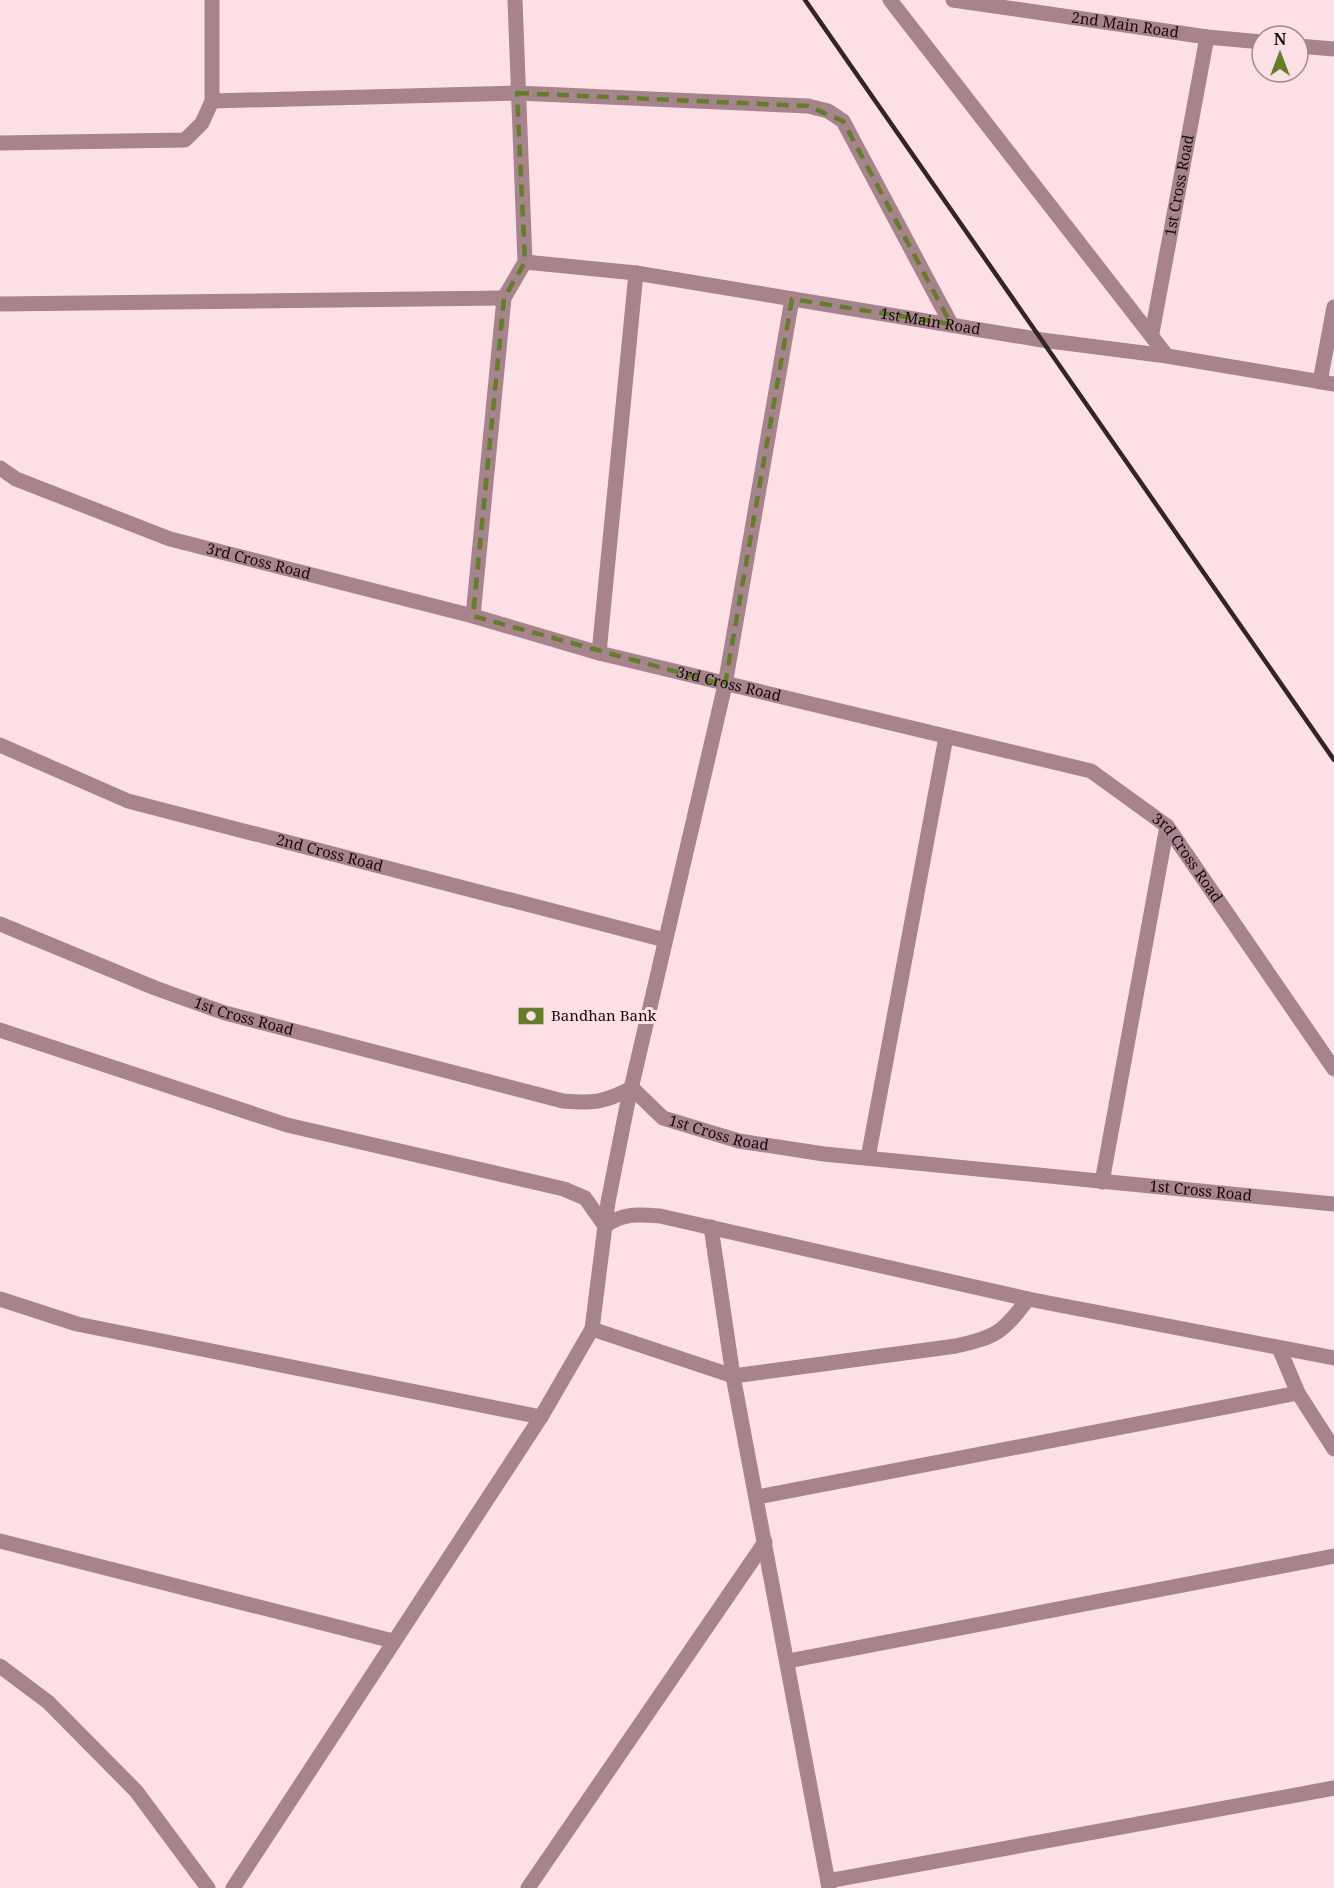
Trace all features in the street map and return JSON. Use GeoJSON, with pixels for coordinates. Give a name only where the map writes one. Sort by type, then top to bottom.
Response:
{"type":"FeatureCollection","features":[{"type":"Feature","properties":{"kind":"street"},"geometry":{"type":"LineString","coordinates":[[0,143],[185,140],[202,123],[212,101],[212,0]]}},
{"type":"Feature","properties":{"kind":"street"},"geometry":{"type":"LineString","coordinates":[[473,616],[504,298],[525,262],[514,0]]}},
{"type":"Feature","properties":{"kind":"street"},"geometry":{"type":"LineString","coordinates":[[890,0],[1152,333],[1167,356]]}},
{"type":"Feature","properties":{"kind":"street","name":"2nd Main Road"},"geometry":{"type":"LineString","coordinates":[[953,0],[1207,37],[1250,41]]}},
{"type":"Feature","properties":{"kind":"street","name":"1st Cross Road"},"geometry":{"type":"LineString","coordinates":[[1152,333],[1207,37]]}},
{"type":"Feature","properties":{"kind":"street"},"geometry":{"type":"LineString","coordinates":[[1310,47],[1334,49]]}},
{"type":"Feature","properties":{"kind":"street"},"geometry":{"type":"LineString","coordinates":[[212,101],[517,93],[808,106],[828,111],[843,121],[951,324]]}},
{"type":"Feature","properties":{"kind":"street","name":"1st Main Road"},"geometry":{"type":"LineString","coordinates":[[525,262],[636,273],[1042,340],[1167,356],[1327,383]]}},
{"type":"Feature","properties":{"kind":"street"},"geometry":{"type":"LineString","coordinates":[[599,653],[636,273]]}},
{"type":"Feature","properties":{"kind":"street"},"geometry":{"type":"LineString","coordinates":[[0,304],[504,298]]}},
{"type":"Feature","properties":{"kind":"street"},"geometry":{"type":"LineString","coordinates":[[233,1888],[541,1417],[592,1329],[608,1202],[627,1106],[725,685],[792,299]]}},
{"type":"Feature","properties":{"kind":"street"},"geometry":{"type":"LineString","coordinates":[[1327,383],[1334,308]]}},
{"type":"Feature","properties":{"kind":"street","name":"3rd Cross Road"},"geometry":{"type":"LineString","coordinates":[[0,468],[16,479],[170,539],[473,616],[599,653],[725,685],[1090,771],[1167,826],[1334,1069]]}},
{"type":"Feature","properties":{"kind":"street"},"geometry":{"type":"LineString","coordinates":[[868,1158],[946,737]]}},
{"type":"Feature","properties":{"kind":"street","name":"2nd Cross Road"},"geometry":{"type":"LineString","coordinates":[[0,745],[128,801],[665,940]]}},
{"type":"Feature","properties":{"kind":"street"},"geometry":{"type":"LineString","coordinates":[[1102,1182],[1167,826]]}},
{"type":"Feature","properties":{"kind":"street","name":"1st Cross Road"},"geometry":{"type":"LineString","coordinates":[[0,924],[155,988],[225,1013],[563,1101],[591,1104],[612,1099],[632,1088],[663,1118],[739,1141],[868,1158],[1334,1204]]}},
{"type":"Feature","properties":{"kind":"street"},"geometry":{"type":"LineString","coordinates":[[0,1030],[287,1125],[564,1189],[585,1198],[605,1226]]}},
{"type":"Feature","properties":{"kind":"street"},"geometry":{"type":"LineString","coordinates":[[605,1226],[618,1217],[637,1214],[711,1227],[1028,1299],[1334,1358]]}},
{"type":"Feature","properties":{"kind":"street"},"geometry":{"type":"LineString","coordinates":[[711,1227],[734,1376],[829,1885],[1334,1788]]}},
{"type":"Feature","properties":{"kind":"street"},"geometry":{"type":"LineString","coordinates":[[0,1299],[77,1324],[541,1417]]}},
{"type":"Feature","properties":{"kind":"street"},"geometry":{"type":"LineString","coordinates":[[592,1329],[734,1376],[987,1340],[1007,1327],[1028,1299]]}},
{"type":"Feature","properties":{"kind":"street"},"geometry":{"type":"LineString","coordinates":[[1279,1348],[1298,1394],[1334,1449]]}},
{"type":"Feature","properties":{"kind":"street"},"geometry":{"type":"LineString","coordinates":[[758,1497],[1298,1394]]}},
{"type":"Feature","properties":{"kind":"street"},"geometry":{"type":"LineString","coordinates":[[0,1540],[393,1641]]}},
{"type":"Feature","properties":{"kind":"street"},"geometry":{"type":"LineString","coordinates":[[528,1888],[765,1542]]}},
{"type":"Feature","properties":{"kind":"street"},"geometry":{"type":"LineString","coordinates":[[788,1661],[1334,1556]]}},
{"type":"Feature","properties":{"kind":"street"},"geometry":{"type":"LineString","coordinates":[[0,1666],[48,1702],[136,1791],[208,1888]]}},
{"type":"Feature","properties":{"kind":"highlighted area"},"geometry":{"type":"Polygon","coordinates":[[[517,93],[808,106],[843,121],[951,324],[792,299],[725,685],[473,616],[504,298],[525,262],[517,93]]]}},
{"type":"Feature","properties":{"kind":"railway"},"geometry":{"type":"LineString","coordinates":[[805,0],[1334,760]]}},
{"type":"Feature","properties":{"kind":"place","name":"Bandhan Bank"},"geometry":{"type":"Point","coordinates":[531,1016]}}]}
